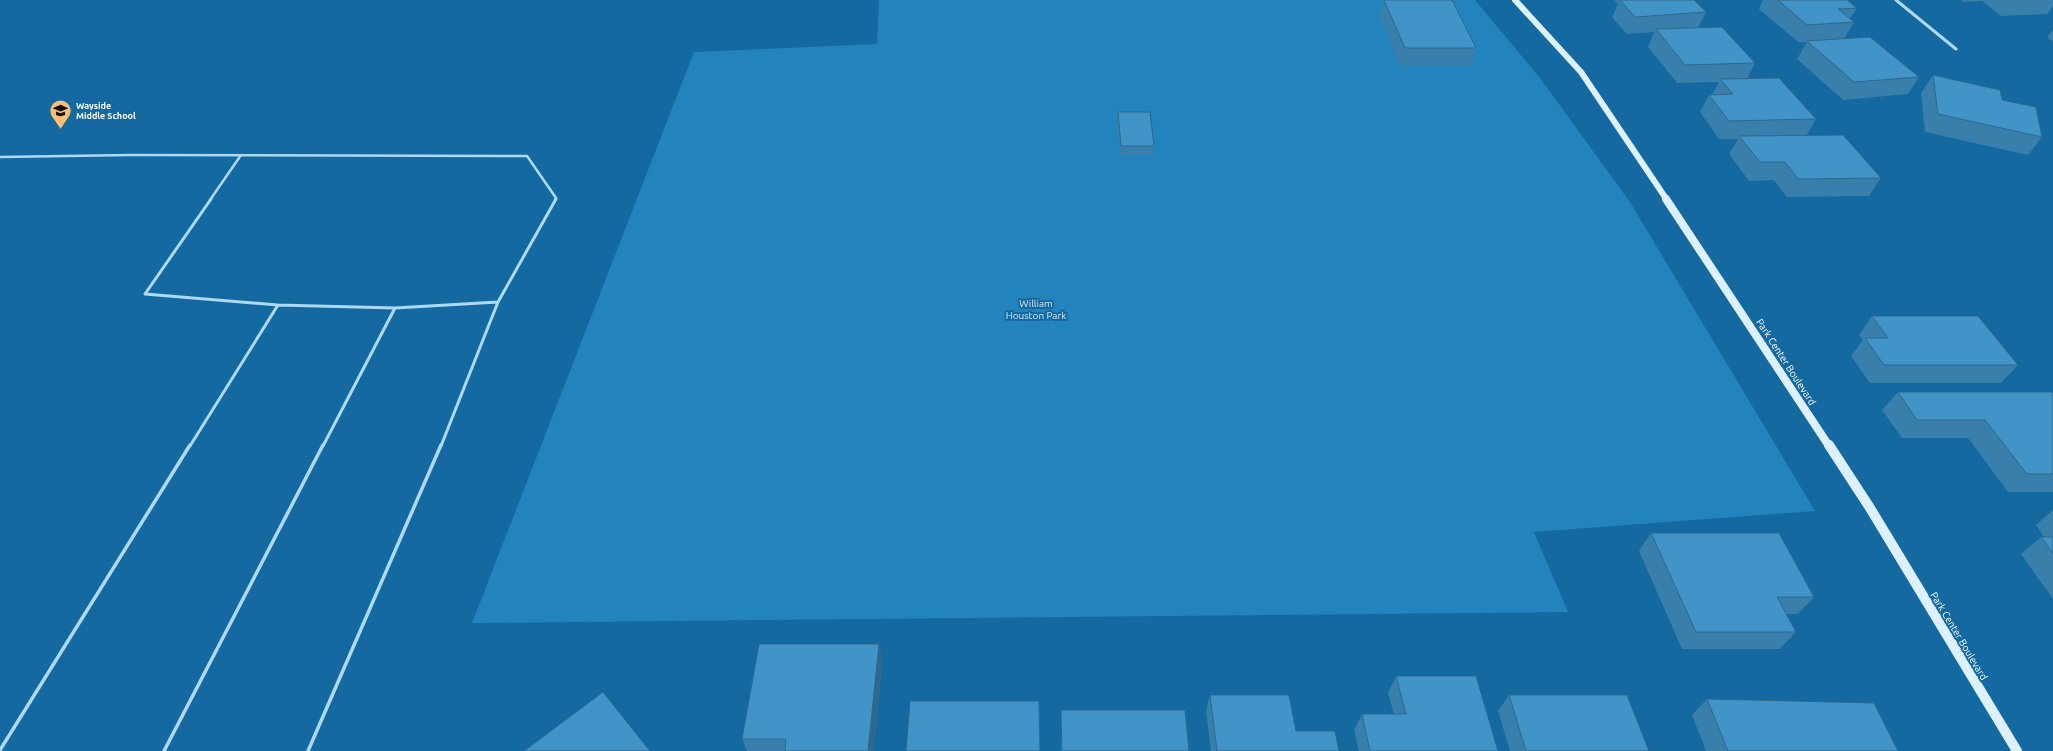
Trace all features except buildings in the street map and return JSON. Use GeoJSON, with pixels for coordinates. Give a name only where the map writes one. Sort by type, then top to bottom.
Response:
{"type":"FeatureCollection","features":[{"type":"Feature","properties":{"kind":"street","name":"Park Center Boulevard"},"geometry":{"type":"LineString","coordinates":[[1515,0],[1581,72],[1706,258],[1870,508],[2017,751]]}},
{"type":"Feature","properties":{"kind":"street"},"geometry":{"type":"LineString","coordinates":[[1896,0],[1956,48]]}},
{"type":"Feature","properties":{"kind":"lane"},"geometry":{"type":"LineString","coordinates":[[0,157],[241,155],[527,156],[556,198],[498,302],[442,443],[308,751]]}},
{"type":"Feature","properties":{"kind":"lane"},"geometry":{"type":"LineString","coordinates":[[241,155],[145,294],[278,305],[395,308],[498,302]]}},
{"type":"Feature","properties":{"kind":"lane"},"geometry":{"type":"LineString","coordinates":[[0,750],[278,305]]}},
{"type":"Feature","properties":{"kind":"lane"},"geometry":{"type":"LineString","coordinates":[[164,751],[395,308]]}},
{"type":"Feature","properties":{"kind":"green space","name":"William Houston Park"},"geometry":{"type":"Polygon","coordinates":[[[879,0],[1475,0],[1540,78],[1630,202],[1815,511],[1534,532],[1568,612],[472,623],[694,52],[877,44],[879,0]]]}},
{"type":"Feature","properties":{"kind":"place","name":"Wayside Middle School"},"geometry":{"type":"Point","coordinates":[61,130]}}]}
